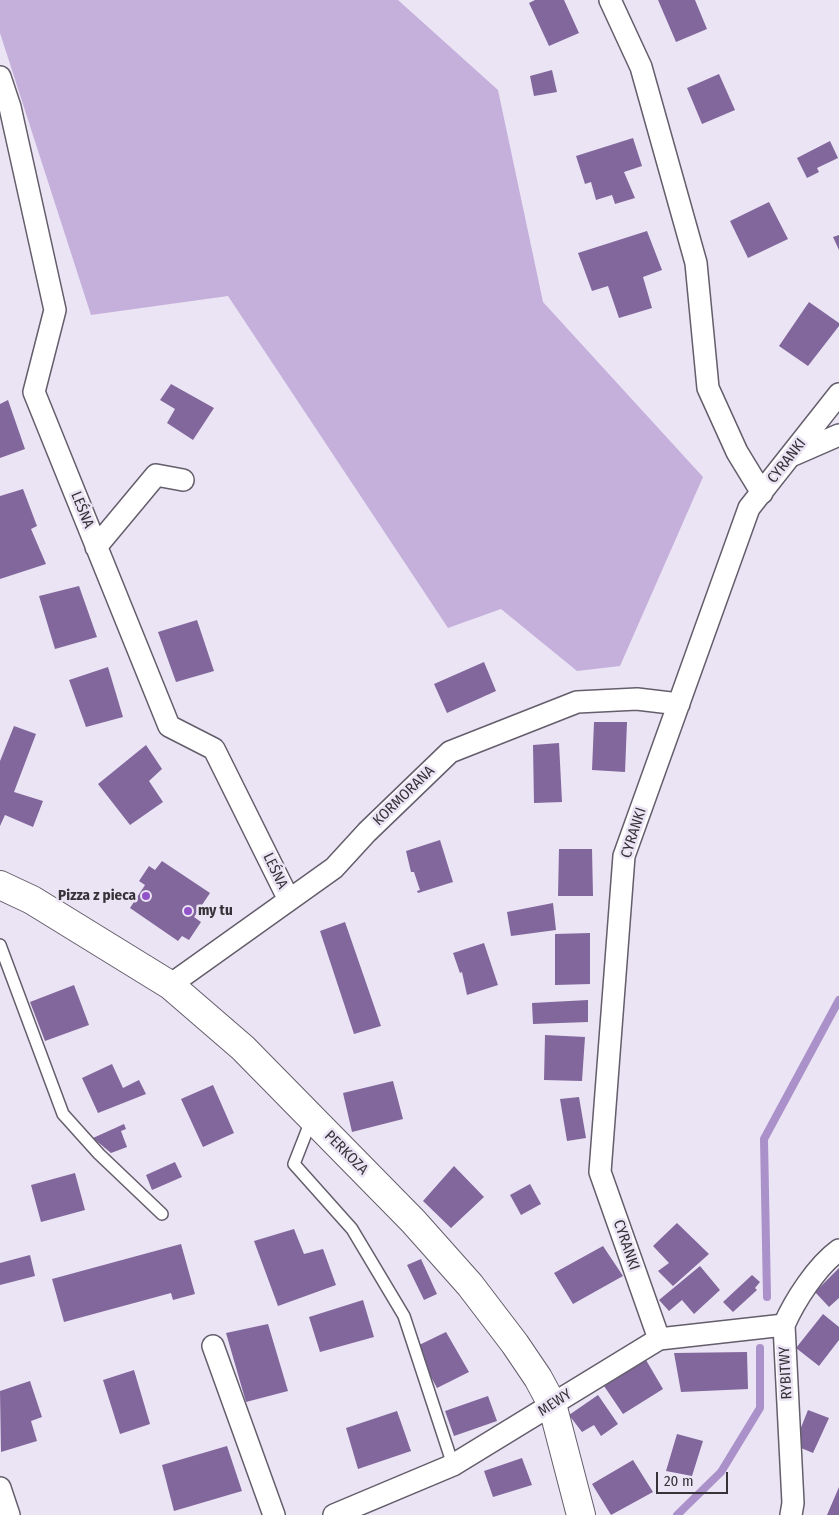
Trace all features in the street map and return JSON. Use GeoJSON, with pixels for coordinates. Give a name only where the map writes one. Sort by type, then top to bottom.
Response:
{"type":"FeatureCollection","features":[{"type":"Feature","properties":{"kind":"street"},"geometry":{"type":"LineString","coordinates":[[610,0],[641,67],[696,262],[708,388],[737,452],[762,493]]}},
{"type":"Feature","properties":{"kind":"street","name":"LEŚNA"},"geometry":{"type":"LineString","coordinates":[[0,77],[10,108],[55,310],[34,392],[169,726],[214,749],[289,900]]}},
{"type":"Feature","properties":{"kind":"street","name":"CYRANKI"},"geometry":{"type":"LineString","coordinates":[[659,1339],[600,1172],[624,856],[749,508],[793,455],[839,394]]}},
{"type":"Feature","properties":{"kind":"street"},"geometry":{"type":"LineString","coordinates":[[793,455],[839,435]]}},
{"type":"Feature","properties":{"kind":"street"},"geometry":{"type":"LineString","coordinates":[[96,547],[156,475],[183,480]]}},
{"type":"Feature","properties":{"kind":"street","name":"KORMORANA"},"geometry":{"type":"LineString","coordinates":[[170,985],[334,868],[367,832],[450,752],[577,702],[637,699],[679,704]]}},
{"type":"Feature","properties":{"kind":"street","name":"PERKOZA"},"geometry":{"type":"LineString","coordinates":[[0,885],[32,900],[170,985],[243,1048],[380,1186],[470,1286],[516,1344],[538,1378],[552,1404],[581,1515]]}},
{"type":"Feature","properties":{"kind":"street","name":"RYBITWY"},"geometry":{"type":"LineString","coordinates":[[791,1515],[784,1325],[789,1314],[825,1260],[839,1250]]}},
{"type":"Feature","properties":{"kind":"street","name":"MEWY"},"geometry":{"type":"LineString","coordinates":[[334,1515],[453,1465],[659,1339],[784,1325]]}},
{"type":"Feature","properties":{"kind":"street"},"geometry":{"type":"LineString","coordinates":[[213,1346],[274,1515]]}},
{"type":"Feature","properties":{"kind":"street"},"geometry":{"type":"LineString","coordinates":[[0,1488],[9,1515]]}},
{"type":"Feature","properties":{"kind":"lane"},"geometry":{"type":"LineString","coordinates":[[0,945],[63,1114],[99,1154],[162,1214]]}},
{"type":"Feature","properties":{"kind":"lane"},"geometry":{"type":"LineString","coordinates":[[312,1118],[294,1164],[352,1229],[404,1316],[453,1465]]}},
{"type":"Feature","properties":{"kind":"shaded area"},"geometry":{"type":"Polygon","coordinates":[[[0,0],[398,0],[498,90],[543,302],[703,477],[620,666],[577,671],[501,609],[448,628],[228,296],[91,315],[0,33],[0,0]]]}},
{"type":"Feature","properties":{"kind":"building"},"geometry":{"type":"Polygon","coordinates":[[[535,0],[564,0],[579,33],[549,46],[529,3],[535,0]]]}},
{"type":"Feature","properties":{"kind":"building"},"geometry":{"type":"Polygon","coordinates":[[[658,0],[695,0],[707,29],[676,42],[658,0]]]}},
{"type":"Feature","properties":{"kind":"building"},"geometry":{"type":"Polygon","coordinates":[[[552,70],[557,92],[534,96],[530,76],[552,70]]]}},
{"type":"Feature","properties":{"kind":"building"},"geometry":{"type":"Polygon","coordinates":[[[719,74],[735,110],[702,124],[687,88],[719,74]]]}},
{"type":"Feature","properties":{"kind":"building"},"geometry":{"type":"Polygon","coordinates":[[[633,138],[642,166],[624,172],[635,198],[615,204],[612,195],[596,200],[591,182],[585,184],[576,156],[633,138]]]}},
{"type":"Feature","properties":{"kind":"building"},"geometry":{"type":"Polygon","coordinates":[[[830,141],[838,158],[817,168],[819,172],[807,178],[797,158],[830,141]]]}},
{"type":"Feature","properties":{"kind":"building"},"geometry":{"type":"Polygon","coordinates":[[[769,202],[788,239],[748,258],[730,221],[769,202]]]}},
{"type":"Feature","properties":{"kind":"building"},"geometry":{"type":"Polygon","coordinates":[[[647,231],[662,270],[643,277],[652,308],[619,318],[608,286],[592,291],[578,253],[647,231]]]}},
{"type":"Feature","properties":{"kind":"building"},"geometry":{"type":"Polygon","coordinates":[[[839,235],[839,250],[833,237],[839,235]]]}},
{"type":"Feature","properties":{"kind":"building"},"geometry":{"type":"Polygon","coordinates":[[[809,302],[839,323],[839,326],[808,366],[779,346],[809,302]]]}},
{"type":"Feature","properties":{"kind":"building"},"geometry":{"type":"Polygon","coordinates":[[[171,384],[214,408],[193,440],[167,423],[175,409],[160,400],[171,384]]]}},
{"type":"Feature","properties":{"kind":"building"},"geometry":{"type":"Polygon","coordinates":[[[8,400],[25,449],[0,458],[0,404],[8,400]]]}},
{"type":"Feature","properties":{"kind":"building"},"geometry":{"type":"Polygon","coordinates":[[[23,489],[37,526],[31,529],[46,564],[0,579],[0,496],[23,489]]]}},
{"type":"Feature","properties":{"kind":"building"},"geometry":{"type":"Polygon","coordinates":[[[79,586],[97,637],[55,649],[39,596],[79,586]]]}},
{"type":"Feature","properties":{"kind":"building"},"geometry":{"type":"Polygon","coordinates":[[[197,620],[214,671],[176,682],[158,632],[197,620]]]}},
{"type":"Feature","properties":{"kind":"building"},"geometry":{"type":"Polygon","coordinates":[[[484,662],[496,691],[447,713],[434,684],[484,662]]]}},
{"type":"Feature","properties":{"kind":"building"},"geometry":{"type":"Polygon","coordinates":[[[108,667],[123,717],[86,727],[69,680],[108,667]]]}},
{"type":"Feature","properties":{"kind":"building"},"geometry":{"type":"Polygon","coordinates":[[[594,722],[627,722],[625,772],[592,770],[594,722]]]}},
{"type":"Feature","properties":{"kind":"building"},"geometry":{"type":"Polygon","coordinates":[[[14,726],[36,734],[14,792],[43,801],[33,827],[5,815],[0,826],[0,761],[14,726]]]}},
{"type":"Feature","properties":{"kind":"building"},"geometry":{"type":"Polygon","coordinates":[[[559,743],[562,802],[534,803],[533,745],[559,743]]]}},
{"type":"Feature","properties":{"kind":"building"},"geometry":{"type":"Polygon","coordinates":[[[146,745],[162,769],[149,781],[163,802],[130,825],[98,784],[146,745]]]}},
{"type":"Feature","properties":{"kind":"building"},"geometry":{"type":"Polygon","coordinates":[[[440,840],[453,882],[418,893],[417,891],[420,890],[414,872],[411,872],[406,851],[440,840]]]}},
{"type":"Feature","properties":{"kind":"building"},"geometry":{"type":"Polygon","coordinates":[[[559,849],[592,849],[593,896],[558,896],[559,849]]]}},
{"type":"Feature","properties":{"kind":"building"},"geometry":{"type":"Polygon","coordinates":[[[162,861],[210,893],[194,917],[201,922],[189,940],[182,936],[178,941],[130,908],[145,885],[139,881],[149,866],[155,870],[162,861]]]}},
{"type":"Feature","properties":{"kind":"building"},"geometry":{"type":"Polygon","coordinates":[[[553,903],[556,930],[511,936],[507,912],[553,903]]]}},
{"type":"Feature","properties":{"kind":"building"},"geometry":{"type":"Polygon","coordinates":[[[345,922],[381,1026],[354,1034],[320,931],[345,922]]]}},
{"type":"Feature","properties":{"kind":"building"},"geometry":{"type":"Polygon","coordinates":[[[590,933],[590,984],[555,985],[555,934],[590,933]]]}},
{"type":"Feature","properties":{"kind":"building"},"geometry":{"type":"Polygon","coordinates":[[[484,943],[498,985],[467,995],[462,972],[460,973],[453,953],[484,943]]]}},
{"type":"Feature","properties":{"kind":"building"},"geometry":{"type":"Polygon","coordinates":[[[74,985],[89,1025],[45,1041],[30,1002],[74,985]]]}},
{"type":"Feature","properties":{"kind":"building"},"geometry":{"type":"Polygon","coordinates":[[[588,1000],[588,1022],[533,1024],[532,1003],[588,1000]]]}},
{"type":"Feature","properties":{"kind":"building"},"geometry":{"type":"Polygon","coordinates":[[[545,1035],[585,1037],[582,1081],[544,1080],[545,1035]]]}},
{"type":"Feature","properties":{"kind":"building"},"geometry":{"type":"Polygon","coordinates":[[[112,1064],[123,1088],[139,1080],[146,1094],[98,1113],[82,1078],[112,1064]]]}},
{"type":"Feature","properties":{"kind":"building"},"geometry":{"type":"Polygon","coordinates":[[[393,1081],[403,1119],[352,1132],[343,1093],[393,1081]]]}},
{"type":"Feature","properties":{"kind":"building"},"geometry":{"type":"Polygon","coordinates":[[[213,1085],[234,1133],[203,1147],[181,1099],[213,1085]]]}},
{"type":"Feature","properties":{"kind":"building"},"geometry":{"type":"Polygon","coordinates":[[[579,1097],[586,1138],[567,1141],[560,1099],[579,1097]]]}},
{"type":"Feature","properties":{"kind":"building"},"geometry":{"type":"Polygon","coordinates":[[[124,1124],[126,1129],[121,1131],[127,1147],[111,1153],[93,1138],[124,1124]]]}},
{"type":"Feature","properties":{"kind":"building"},"geometry":{"type":"Polygon","coordinates":[[[175,1162],[182,1177],[152,1190],[146,1175],[175,1162]]]}},
{"type":"Feature","properties":{"kind":"building"},"geometry":{"type":"Polygon","coordinates":[[[454,1166],[484,1197],[451,1228],[423,1201],[454,1166]]]}},
{"type":"Feature","properties":{"kind":"building"},"geometry":{"type":"Polygon","coordinates":[[[75,1173],[85,1210],[41,1222],[31,1185],[75,1173]]]}},
{"type":"Feature","properties":{"kind":"building"},"geometry":{"type":"Polygon","coordinates":[[[530,1184],[541,1204],[521,1215],[510,1195],[530,1184]]]}},
{"type":"Feature","properties":{"kind":"building"},"geometry":{"type":"Polygon","coordinates":[[[677,1223],[709,1254],[673,1286],[658,1271],[669,1263],[653,1246],[677,1223]]]}},
{"type":"Feature","properties":{"kind":"building"},"geometry":{"type":"Polygon","coordinates":[[[294,1229],[304,1254],[323,1249],[336,1285],[278,1306],[254,1241],[294,1229]]]}},
{"type":"Feature","properties":{"kind":"building"},"geometry":{"type":"Polygon","coordinates":[[[181,1244],[195,1294],[173,1300],[171,1293],[64,1322],[52,1279],[181,1244]]]}},
{"type":"Feature","properties":{"kind":"building"},"geometry":{"type":"Polygon","coordinates":[[[603,1246],[623,1276],[573,1304],[554,1273],[603,1246]]]}},
{"type":"Feature","properties":{"kind":"building"},"geometry":{"type":"Polygon","coordinates":[[[30,1255],[35,1276],[0,1285],[0,1263],[30,1255]]]}},
{"type":"Feature","properties":{"kind":"building"},"geometry":{"type":"Polygon","coordinates":[[[421,1259],[437,1294],[424,1300],[407,1265],[421,1259]]]}},
{"type":"Feature","properties":{"kind":"building"},"geometry":{"type":"Polygon","coordinates":[[[700,1266],[720,1290],[694,1314],[682,1300],[669,1311],[659,1300],[700,1266]]]}},
{"type":"Feature","properties":{"kind":"building"},"geometry":{"type":"Polygon","coordinates":[[[839,1268],[839,1298],[829,1307],[815,1292],[839,1268]]]}},
{"type":"Feature","properties":{"kind":"building"},"geometry":{"type":"Polygon","coordinates":[[[752,1275],[760,1282],[755,1288],[757,1290],[733,1312],[723,1302],[752,1275]]]}},
{"type":"Feature","properties":{"kind":"building"},"geometry":{"type":"Polygon","coordinates":[[[363,1300],[374,1337],[320,1352],[309,1317],[363,1300]]]}},
{"type":"Feature","properties":{"kind":"building"},"geometry":{"type":"Polygon","coordinates":[[[823,1314],[839,1327],[839,1340],[819,1366],[796,1348],[823,1314]]]}},
{"type":"Feature","properties":{"kind":"building"},"geometry":{"type":"Polygon","coordinates":[[[268,1324],[288,1391],[246,1402],[226,1333],[268,1324]]]}},
{"type":"Feature","properties":{"kind":"building"},"geometry":{"type":"Polygon","coordinates":[[[446,1332],[469,1372],[437,1388],[415,1347],[446,1332]]]}},
{"type":"Feature","properties":{"kind":"building"},"geometry":{"type":"Polygon","coordinates":[[[747,1352],[748,1389],[681,1392],[674,1353],[747,1352]]]}},
{"type":"Feature","properties":{"kind":"building"},"geometry":{"type":"Polygon","coordinates":[[[646,1360],[663,1389],[623,1414],[604,1386],[646,1360]]]}},
{"type":"Feature","properties":{"kind":"building"},"geometry":{"type":"Polygon","coordinates":[[[134,1370],[150,1424],[120,1434],[103,1380],[134,1370]]]}},
{"type":"Feature","properties":{"kind":"building"},"geometry":{"type":"Polygon","coordinates":[[[30,1381],[42,1417],[31,1421],[37,1441],[1,1452],[0,1391],[30,1381]]]}},
{"type":"Feature","properties":{"kind":"building"},"geometry":{"type":"Polygon","coordinates":[[[598,1395],[618,1424],[601,1436],[594,1425],[582,1432],[569,1415],[598,1395]]]}},
{"type":"Feature","properties":{"kind":"building"},"geometry":{"type":"Polygon","coordinates":[[[488,1396],[497,1421],[454,1436],[445,1411],[488,1396]]]}},
{"type":"Feature","properties":{"kind":"building"},"geometry":{"type":"Polygon","coordinates":[[[808,1410],[829,1418],[813,1453],[794,1445],[808,1410]]]}},
{"type":"Feature","properties":{"kind":"building"},"geometry":{"type":"Polygon","coordinates":[[[397,1411],[411,1451],[358,1469],[346,1428],[397,1411]]]}},
{"type":"Feature","properties":{"kind":"building"},"geometry":{"type":"Polygon","coordinates":[[[677,1434],[703,1441],[692,1476],[666,1471],[677,1434]]]}},
{"type":"Feature","properties":{"kind":"building"},"geometry":{"type":"Polygon","coordinates":[[[227,1446],[242,1491],[174,1511],[162,1465],[227,1446]]]}},
{"type":"Feature","properties":{"kind":"building"},"geometry":{"type":"Polygon","coordinates":[[[522,1458],[532,1485],[493,1497],[484,1471],[522,1458]]]}},
{"type":"Feature","properties":{"kind":"building"},"geometry":{"type":"Polygon","coordinates":[[[633,1460],[653,1492],[611,1515],[592,1484],[633,1460]]]}},
{"type":"Feature","properties":{"kind":"building"},"geometry":{"type":"Polygon","coordinates":[[[839,1487],[839,1515],[827,1515],[839,1487]]]}},
{"type":"Feature","properties":{"kind":"waterway"},"geometry":{"type":"LineString","coordinates":[[767,1297],[764,1139],[839,1000]]}},
{"type":"Feature","properties":{"kind":"waterway"},"geometry":{"type":"LineString","coordinates":[[677,1515],[721,1472],[760,1408],[760,1348]]}},
{"type":"Feature","properties":{"kind":"place","name":"Pizza z pieca"},"geometry":{"type":"Point","coordinates":[146,896]}},
{"type":"Feature","properties":{"kind":"place","name":"my tu"},"geometry":{"type":"Point","coordinates":[188,911]}}]}
